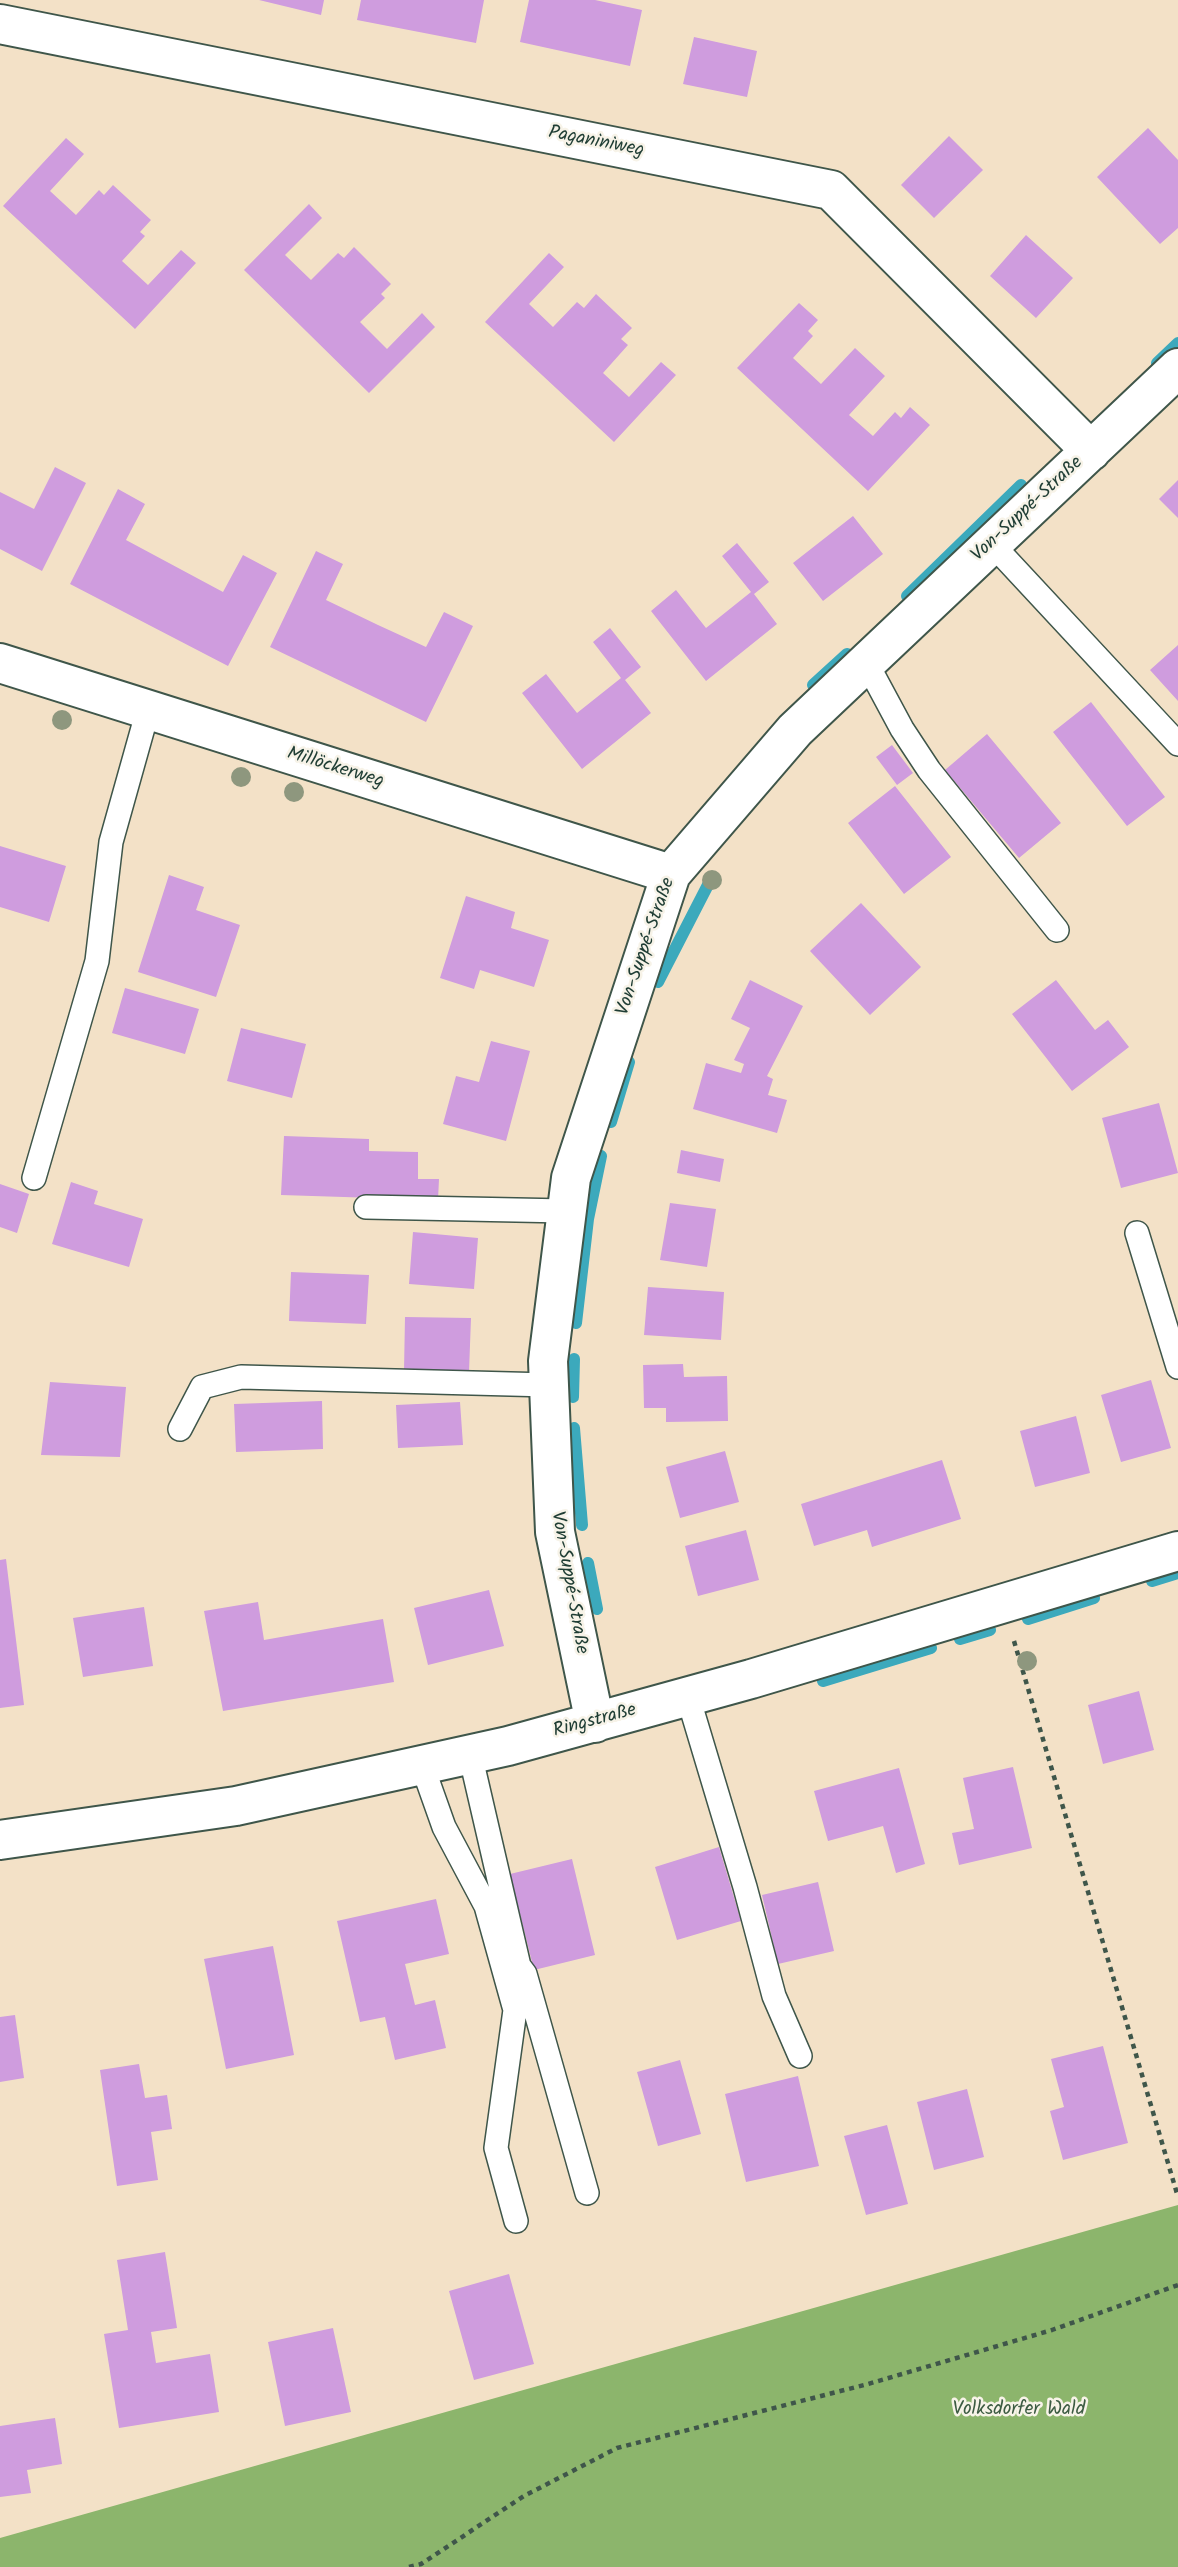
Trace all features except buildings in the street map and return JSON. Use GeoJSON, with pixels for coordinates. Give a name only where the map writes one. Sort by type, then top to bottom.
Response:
{"type":"FeatureCollection","features":[{"type":"Feature","properties":{"kind":"street","name":"Paganiniweg"},"geometry":{"type":"LineString","coordinates":[[0,24],[831,190],[1091,451]]}},
{"type":"Feature","properties":{"kind":"street","name":"Von-Suppé-Straße"},"geometry":{"type":"LineString","coordinates":[[595,1723],[555,1532],[548,1361],[570,1178],[671,874],[795,730],[1178,368]]}},
{"type":"Feature","properties":{"kind":"street","name":"Millöckerweg"},"geometry":{"type":"LineString","coordinates":[[0,663],[671,874]]}},
{"type":"Feature","properties":{"kind":"street","name":"Ringstraße"},"geometry":{"type":"LineString","coordinates":[[0,1840],[236,1806],[470,1754],[688,1697],[1178,1551]]}},
{"type":"Feature","properties":{"kind":"lane"},"geometry":{"type":"LineString","coordinates":[[992,544],[1178,744]]}},
{"type":"Feature","properties":{"kind":"lane"},"geometry":{"type":"LineString","coordinates":[[866,662],[902,729],[929,771],[1057,930]]}},
{"type":"Feature","properties":{"kind":"lane"},"geometry":{"type":"LineString","coordinates":[[34,1178],[97,961],[111,842],[148,710]]}},
{"type":"Feature","properties":{"kind":"lane"},"geometry":{"type":"LineString","coordinates":[[366,1207],[566,1211]]}},
{"type":"Feature","properties":{"kind":"lane"},"geometry":{"type":"LineString","coordinates":[[1137,1233],[1178,1367]]}},
{"type":"Feature","properties":{"kind":"lane"},"geometry":{"type":"LineString","coordinates":[[180,1429],[202,1387],[240,1377],[549,1385]]}},
{"type":"Feature","properties":{"kind":"lane"},"geometry":{"type":"LineString","coordinates":[[688,1697],[745,1887],[774,1996],[800,2056]]}},
{"type":"Feature","properties":{"kind":"lane"},"geometry":{"type":"LineString","coordinates":[[470,1754],[519,1966],[525,1974],[587,2193]]}},
{"type":"Feature","properties":{"kind":"lane"},"geometry":{"type":"LineString","coordinates":[[422,1765],[444,1827],[486,1906],[515,2010],[496,2148],[516,2221]]}},
{"type":"Feature","properties":{"kind":"path"},"geometry":{"type":"LineString","coordinates":[[1004,1604],[1178,2197]]}},
{"type":"Feature","properties":{"kind":"path"},"geometry":{"type":"LineString","coordinates":[[409,2567],[421,2564],[524,2496],[617,2448],[868,2384],[1052,2330],[1178,2285]]}},
{"type":"Feature","properties":{"kind":"green space","name":"Volksdorfer Wald"},"geometry":{"type":"Polygon","coordinates":[[[1178,2205],[1178,2567],[0,2567],[0,2538],[1178,2205]]]}},
{"type":"Feature","properties":{"kind":"waterway"},"geometry":{"type":"LineString","coordinates":[[1157,363],[1178,343]]}},
{"type":"Feature","properties":{"kind":"waterway"},"geometry":{"type":"LineString","coordinates":[[907,596],[1021,485]]}},
{"type":"Feature","properties":{"kind":"waterway"},"geometry":{"type":"LineString","coordinates":[[813,685],[847,654]]}},
{"type":"Feature","properties":{"kind":"waterway"},"geometry":{"type":"LineString","coordinates":[[658,982],[711,879]]}},
{"type":"Feature","properties":{"kind":"waterway"},"geometry":{"type":"LineString","coordinates":[[611,1122],[629,1062]]}},
{"type":"Feature","properties":{"kind":"waterway"},"geometry":{"type":"LineString","coordinates":[[576,1323],[588,1219],[601,1156]]}},
{"type":"Feature","properties":{"kind":"waterway"},"geometry":{"type":"LineString","coordinates":[[573,1397],[574,1359]]}},
{"type":"Feature","properties":{"kind":"waterway"},"geometry":{"type":"LineString","coordinates":[[574,1428],[582,1525]]}},
{"type":"Feature","properties":{"kind":"waterway"},"geometry":{"type":"LineString","coordinates":[[588,1563],[597,1609]]}},
{"type":"Feature","properties":{"kind":"waterway"},"geometry":{"type":"LineString","coordinates":[[1152,1581],[1178,1573]]}},
{"type":"Feature","properties":{"kind":"waterway"},"geometry":{"type":"LineString","coordinates":[[1028,1619],[1094,1598]]}},
{"type":"Feature","properties":{"kind":"waterway"},"geometry":{"type":"LineString","coordinates":[[960,1639],[990,1630]]}},
{"type":"Feature","properties":{"kind":"waterway"},"geometry":{"type":"LineString","coordinates":[[823,1681],[931,1648]]}}]}
